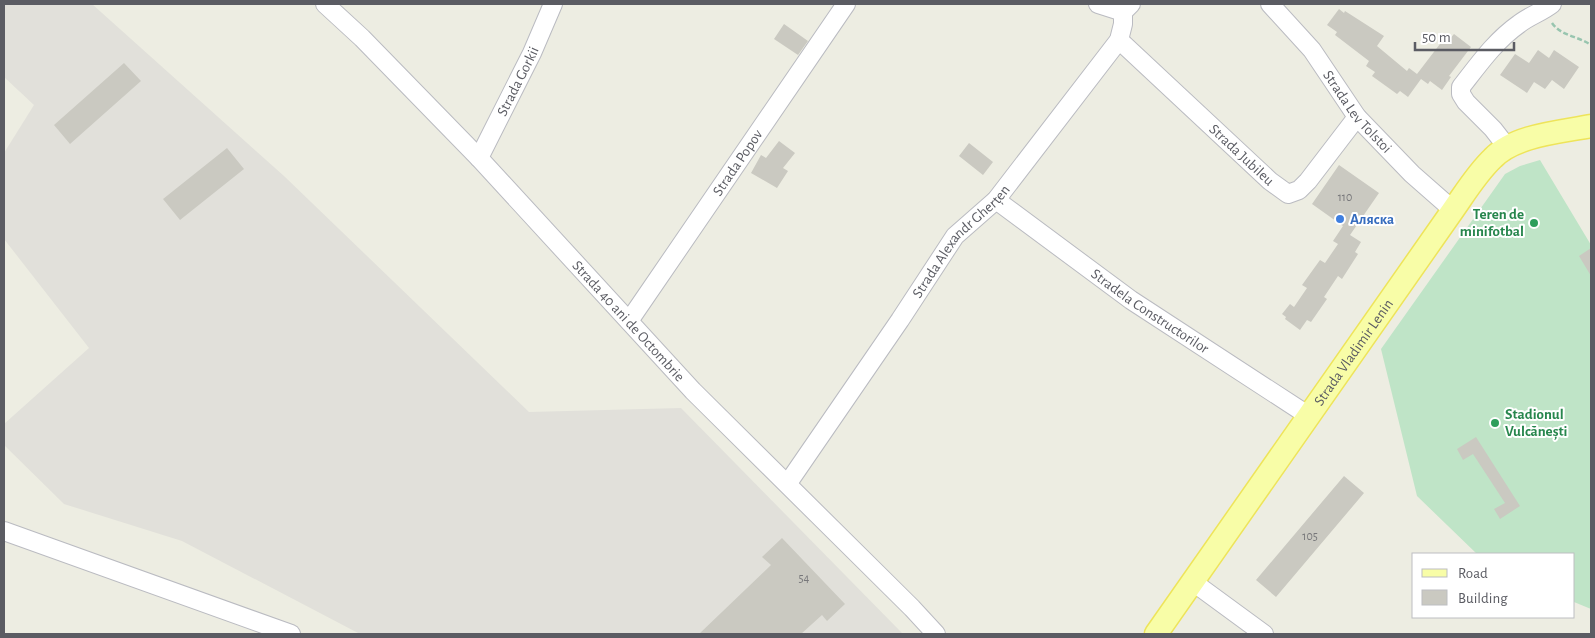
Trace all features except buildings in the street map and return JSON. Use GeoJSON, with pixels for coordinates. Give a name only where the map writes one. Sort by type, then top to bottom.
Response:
{"type":"FeatureCollection","features":[{"type":"Feature","properties":{"kind":"main road","name":"Strada Vladimir Lenin"},"geometry":{"type":"LineString","coordinates":[[1156,634],[1452,210],[1493,158],[1507,147],[1520,141],[1591,126]]}},
{"type":"Feature","properties":{"kind":"street","name":"Strada 40 ani de Octombrie"},"geometry":{"type":"LineString","coordinates":[[324,4],[362,38],[479,158],[693,391],[788,483],[936,634]]}},
{"type":"Feature","properties":{"kind":"street","name":"Strada Gorkii"},"geometry":{"type":"LineString","coordinates":[[479,158],[532,53],[553,4]]}},
{"type":"Feature","properties":{"kind":"street","name":"Strada Popov"},"geometry":{"type":"LineString","coordinates":[[629,321],[846,4]]}},
{"type":"Feature","properties":{"kind":"street"},"geometry":{"type":"LineString","coordinates":[[1098,4],[1127,8]]}},
{"type":"Feature","properties":{"kind":"street","name":"Strada Lev Tolstoi"},"geometry":{"type":"LineString","coordinates":[[1270,4],[1312,50],[1357,117],[1412,174],[1452,210]]}},
{"type":"Feature","properties":{"kind":"street"},"geometry":{"type":"LineString","coordinates":[[1507,147],[1494,128],[1466,102],[1461,94],[1461,87],[1490,48],[1520,22],[1548,7]]}},
{"type":"Feature","properties":{"kind":"street","name":"Strada Alexandr Gherțen"},"geometry":{"type":"LineString","coordinates":[[788,483],[956,236],[996,200],[1119,40],[1127,8]]}},
{"type":"Feature","properties":{"kind":"street","name":"Strada Jubileu"},"geometry":{"type":"LineString","coordinates":[[1119,40],[1270,181],[1288,194],[1300,190],[1357,117]]}},
{"type":"Feature","properties":{"kind":"street","name":"Stradela Constructorilor"},"geometry":{"type":"LineString","coordinates":[[996,200],[1131,300],[1309,416]]}},
{"type":"Feature","properties":{"kind":"street"},"geometry":{"type":"LineString","coordinates":[[4,531],[291,634]]}},
{"type":"Feature","properties":{"kind":"street"},"geometry":{"type":"LineString","coordinates":[[1193,582],[1264,634]]}},
{"type":"Feature","properties":{"kind":"path"},"geometry":{"type":"LineString","coordinates":[[1548,7],[1555,27],[1565,34],[1582,39],[1591,45]]}},
{"type":"Feature","properties":{"kind":"shaded area"},"geometry":{"type":"Polygon","coordinates":[[[4,4],[92,4],[284,176],[529,412],[681,408],[903,634],[360,634],[182,541],[64,504],[4,445],[4,424],[89,348],[4,239],[4,153],[34,105],[4,77],[4,4]]]}},
{"type":"Feature","properties":{"kind":"green space","name":"Stadionul Vulcănești"},"geometry":{"type":"Polygon","coordinates":[[[1540,160],[1591,245],[1591,609],[1575,602],[1575,553],[1476,553],[1417,496],[1381,349],[1505,174],[1520,166],[1540,160]]]}},
{"type":"Feature","properties":{"kind":"place","name":"Аляска"},"geometry":{"type":"Point","coordinates":[1340,219]}},
{"type":"Feature","properties":{"kind":"place","name":"Teren de minifotbal"},"geometry":{"type":"Point","coordinates":[1534,223]}},
{"type":"Feature","properties":{"kind":"place","name":"Stadionul Vulcănești"},"geometry":{"type":"Point","coordinates":[1495,423]}}]}
